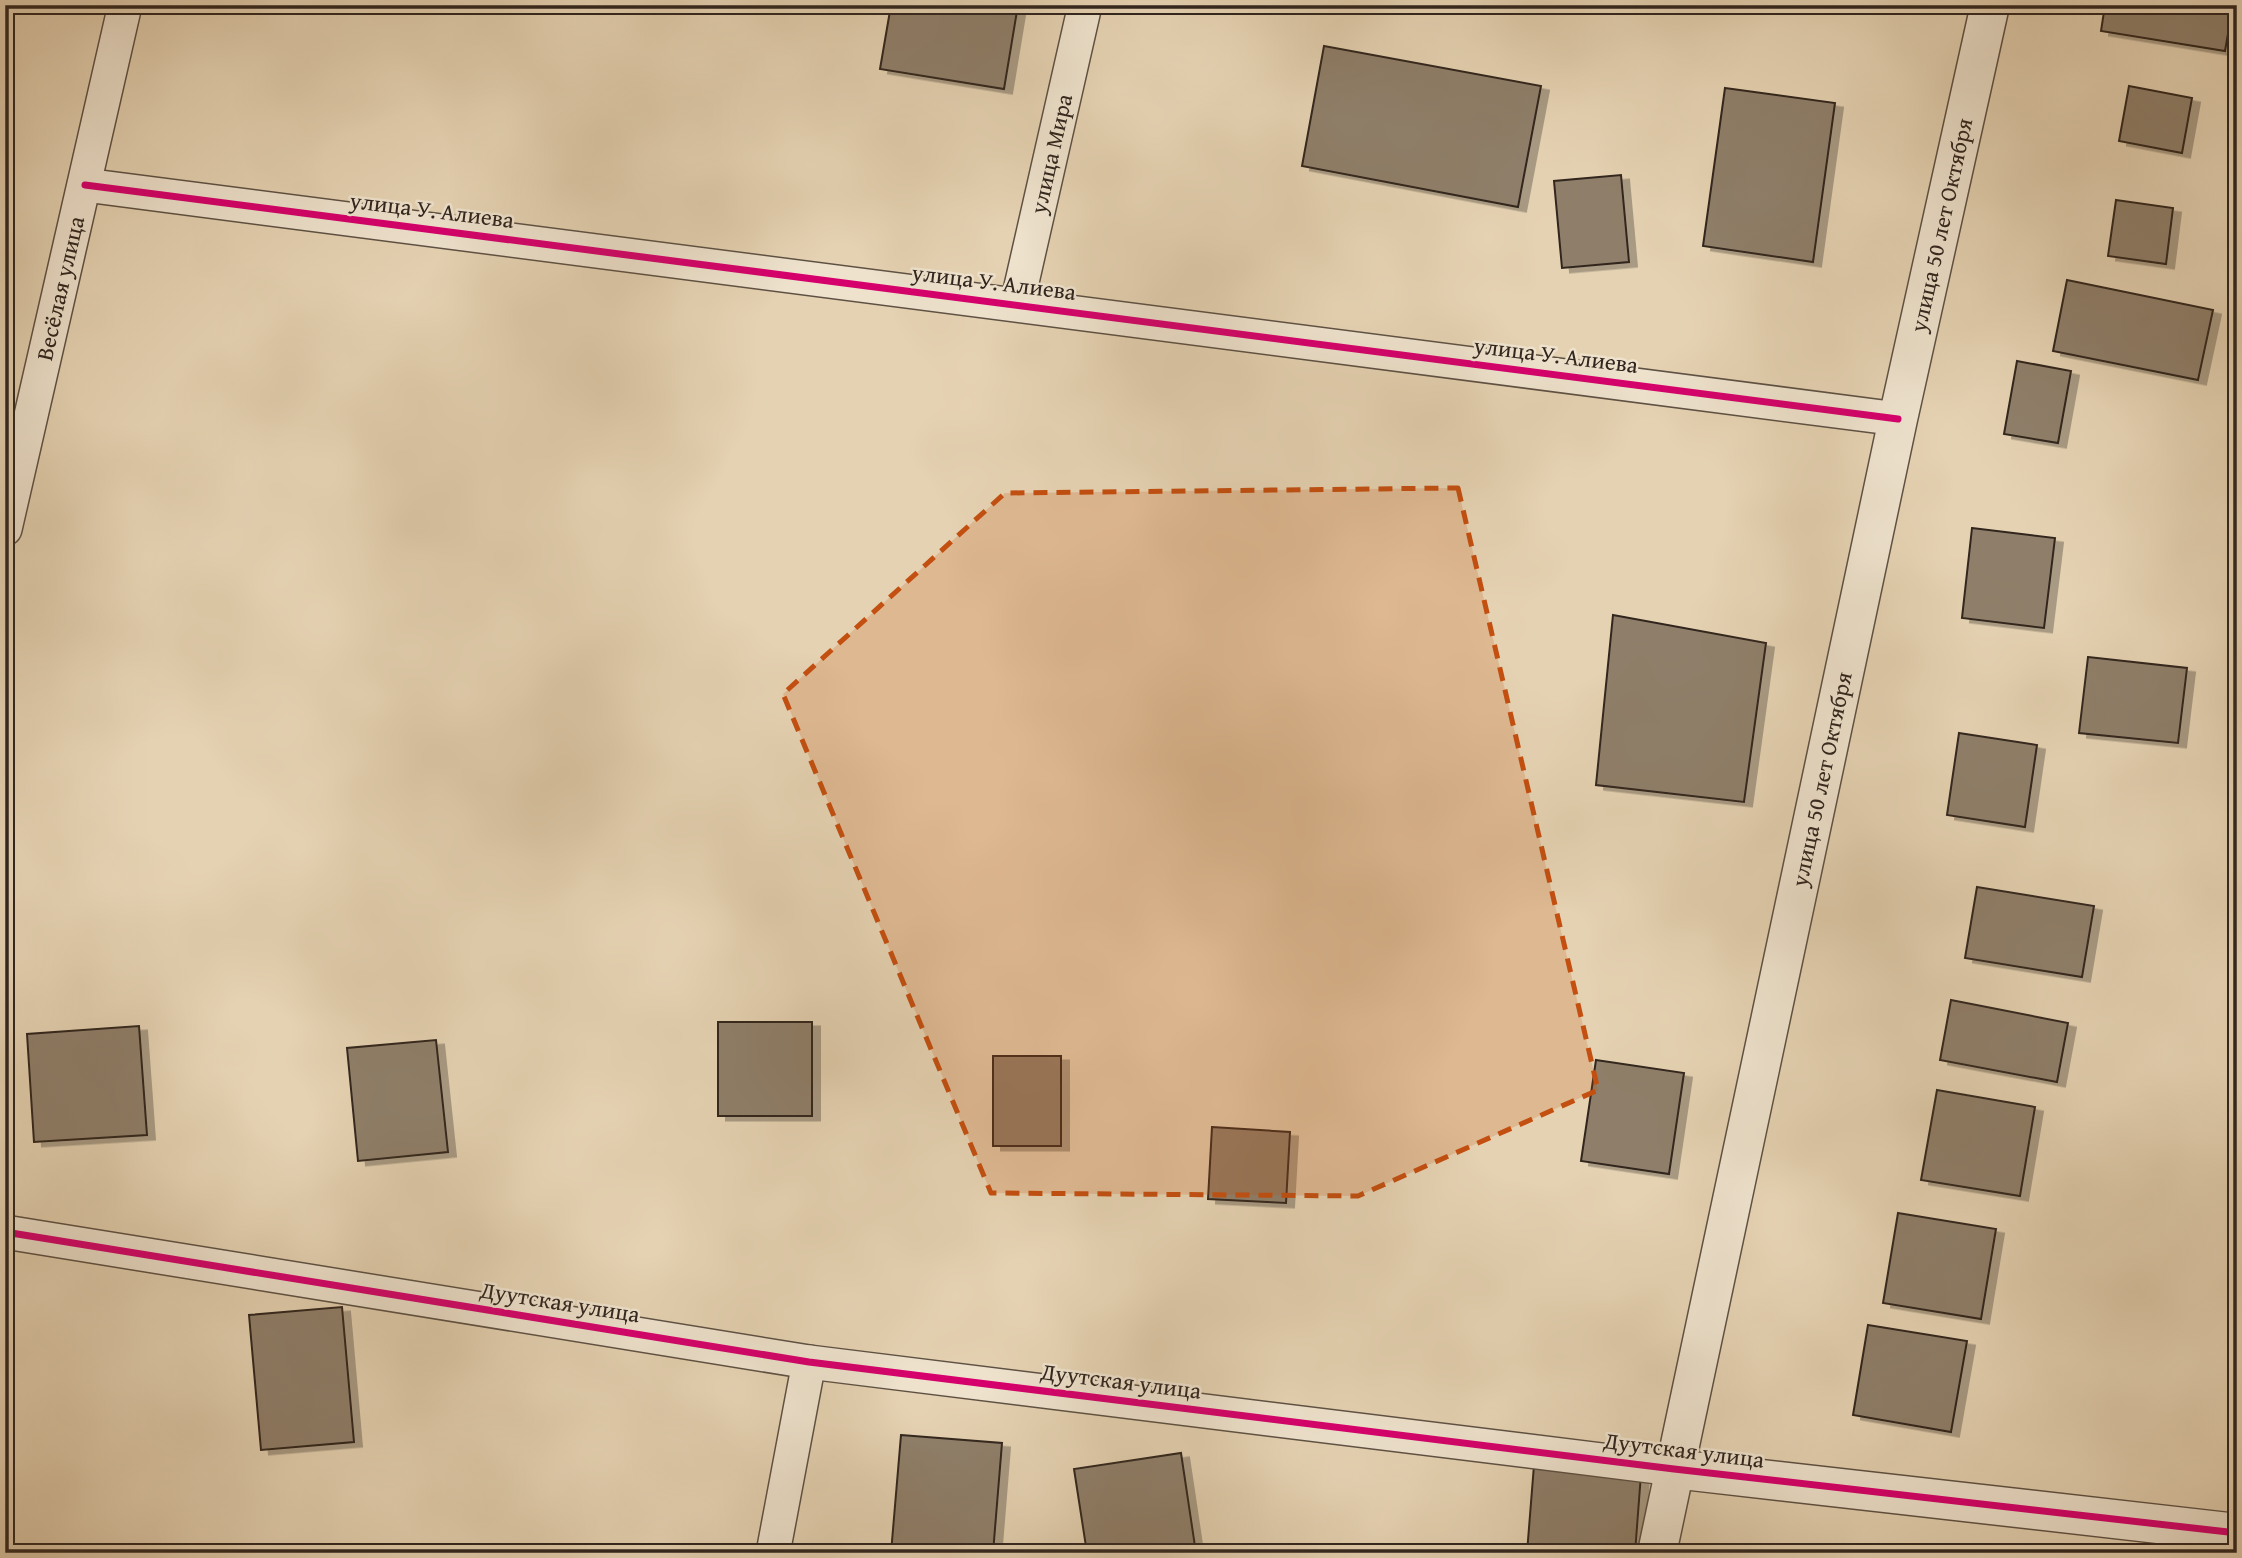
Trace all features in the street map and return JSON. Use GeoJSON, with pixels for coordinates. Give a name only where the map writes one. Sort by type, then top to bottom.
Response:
{"type":"FeatureCollection","features":[{"type":"Feature","properties":{"kind":"street","name":"Весёлая улица"},"geometry":{"type":"LineString","coordinates":[[5,529],[125,5]]}},
{"type":"Feature","properties":{"kind":"street","name":"улица Мира"},"geometry":{"type":"LineString","coordinates":[[1017,304],[1085,5]]}},
{"type":"Feature","properties":{"kind":"street","name":"улица 50 лет Октября"},"geometry":{"type":"LineString","coordinates":[[1657,1553],[1898,419],[1990,5]]}},
{"type":"Feature","properties":{"kind":"street","name":"улица У. Алиева"},"geometry":{"type":"LineString","coordinates":[[85,185],[1898,419]]}},
{"type":"Feature","properties":{"kind":"street","name":"Дуутская улица"},"geometry":{"type":"LineString","coordinates":[[5,1233],[809,1362],[1674,1469],[2237,1533]]}},
{"type":"Feature","properties":{"kind":"street"},"geometry":{"type":"LineString","coordinates":[[773,1553],[809,1362]]}},
{"type":"Feature","properties":{"kind":"highlighted area"},"geometry":{"type":"Polygon","coordinates":[[[1458,488],[1598,1090],[1358,1196],[991,1193],[783,694],[1005,493],[1458,488]]]}},
{"type":"Feature","properties":{"kind":"building"},"geometry":{"type":"Polygon","coordinates":[[[891,5],[1018,5],[1004,89],[880,69],[891,5]]]}},
{"type":"Feature","properties":{"kind":"building"},"geometry":{"type":"Polygon","coordinates":[[[2105,5],[2233,5],[2225,51],[2101,31],[2105,5]]]}},
{"type":"Feature","properties":{"kind":"building"},"geometry":{"type":"Polygon","coordinates":[[[1324,46],[1541,86],[1518,207],[1302,166],[1324,46]]]}},
{"type":"Feature","properties":{"kind":"building"},"geometry":{"type":"Polygon","coordinates":[[[2129,86],[2192,98],[2182,153],[2119,141],[2129,86]]]}},
{"type":"Feature","properties":{"kind":"building"},"geometry":{"type":"Polygon","coordinates":[[[1725,88],[1835,103],[1813,262],[1703,246],[1725,88]]]}},
{"type":"Feature","properties":{"kind":"building"},"geometry":{"type":"Polygon","coordinates":[[[1621,175],[1629,262],[1562,268],[1554,181],[1621,175]]]}},
{"type":"Feature","properties":{"kind":"building"},"geometry":{"type":"Polygon","coordinates":[[[2116,200],[2173,208],[2166,264],[2108,256],[2116,200]]]}},
{"type":"Feature","properties":{"kind":"building"},"geometry":{"type":"Polygon","coordinates":[[[2067,280],[2213,310],[2198,380],[2053,351],[2067,280]]]}},
{"type":"Feature","properties":{"kind":"building"},"geometry":{"type":"Polygon","coordinates":[[[2017,361],[2071,371],[2058,443],[2004,434],[2017,361]]]}},
{"type":"Feature","properties":{"kind":"building"},"geometry":{"type":"Polygon","coordinates":[[[1972,528],[2055,538],[2044,628],[1962,618],[1972,528]]]}},
{"type":"Feature","properties":{"kind":"building"},"geometry":{"type":"Polygon","coordinates":[[[1613,615],[1766,643],[1744,802],[1596,785],[1613,615]]]}},
{"type":"Feature","properties":{"kind":"building"},"geometry":{"type":"Polygon","coordinates":[[[2088,657],[2187,668],[2178,743],[2079,733],[2088,657]]]}},
{"type":"Feature","properties":{"kind":"building"},"geometry":{"type":"Polygon","coordinates":[[[1959,733],[2037,745],[2025,827],[1947,815],[1959,733]]]}},
{"type":"Feature","properties":{"kind":"building"},"geometry":{"type":"Polygon","coordinates":[[[1977,887],[2094,906],[2082,977],[1965,958],[1977,887]]]}},
{"type":"Feature","properties":{"kind":"building"},"geometry":{"type":"Polygon","coordinates":[[[1951,1000],[2068,1023],[2057,1082],[1940,1060],[1951,1000]]]}},
{"type":"Feature","properties":{"kind":"building"},"geometry":{"type":"Polygon","coordinates":[[[718,1022],[812,1022],[812,1116],[718,1116],[718,1022]]]}},
{"type":"Feature","properties":{"kind":"building"},"geometry":{"type":"Polygon","coordinates":[[[139,1026],[147,1135],[34,1142],[27,1034],[139,1026]]]}},
{"type":"Feature","properties":{"kind":"building"},"geometry":{"type":"Polygon","coordinates":[[[436,1040],[448,1152],[358,1161],[347,1048],[436,1040]]]}},
{"type":"Feature","properties":{"kind":"building"},"geometry":{"type":"Polygon","coordinates":[[[993,1056],[1061,1056],[1061,1146],[993,1146],[993,1056]]]}},
{"type":"Feature","properties":{"kind":"building"},"geometry":{"type":"Polygon","coordinates":[[[1596,1060],[1684,1073],[1669,1174],[1581,1161],[1596,1060]]]}},
{"type":"Feature","properties":{"kind":"building"},"geometry":{"type":"Polygon","coordinates":[[[1937,1090],[2035,1107],[2020,1196],[1921,1180],[1937,1090]]]}},
{"type":"Feature","properties":{"kind":"building"},"geometry":{"type":"Polygon","coordinates":[[[1212,1127],[1290,1132],[1286,1203],[1208,1199],[1212,1127]]]}},
{"type":"Feature","properties":{"kind":"building"},"geometry":{"type":"Polygon","coordinates":[[[1898,1213],[1996,1229],[1981,1319],[1883,1303],[1898,1213]]]}},
{"type":"Feature","properties":{"kind":"building"},"geometry":{"type":"Polygon","coordinates":[[[342,1307],[354,1442],[261,1450],[249,1315],[342,1307]]]}},
{"type":"Feature","properties":{"kind":"building"},"geometry":{"type":"Polygon","coordinates":[[[1868,1325],[1967,1341],[1951,1432],[1853,1415],[1868,1325]]]}},
{"type":"Feature","properties":{"kind":"building"},"geometry":{"type":"Polygon","coordinates":[[[901,1435],[1002,1443],[993,1553],[891,1553],[901,1435]]]}},
{"type":"Feature","properties":{"kind":"building"},"geometry":{"type":"Polygon","coordinates":[[[1181,1453],[1196,1553],[1087,1553],[1074,1469],[1181,1453]]]}},
{"type":"Feature","properties":{"kind":"building"},"geometry":{"type":"Polygon","coordinates":[[[1534,1465],[1641,1474],[1635,1553],[1527,1553],[1534,1465]]]}},
{"type":"Feature","properties":{"kind":"cycle path"},"geometry":{"type":"LineString","coordinates":[[85,185],[1898,419]]}},
{"type":"Feature","properties":{"kind":"cycle path"},"geometry":{"type":"LineString","coordinates":[[5,1232],[809,1362],[1674,1469],[2237,1533]]}}]}
